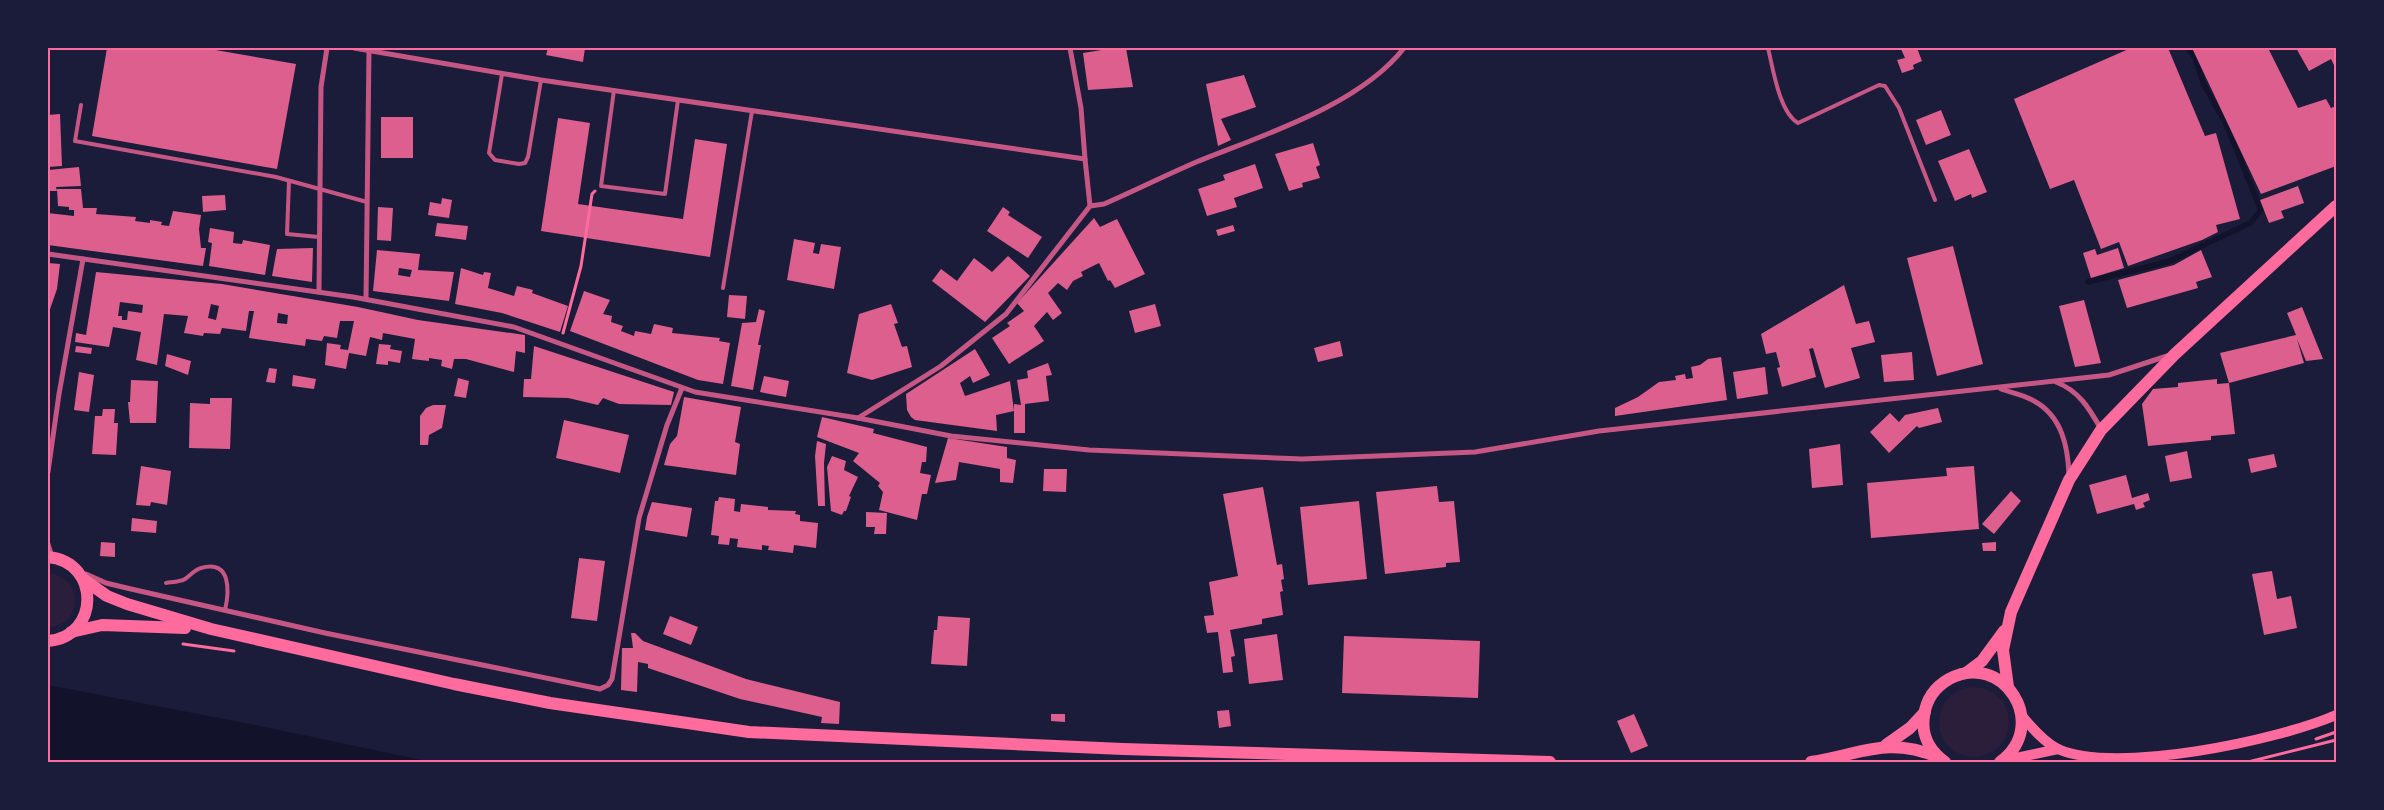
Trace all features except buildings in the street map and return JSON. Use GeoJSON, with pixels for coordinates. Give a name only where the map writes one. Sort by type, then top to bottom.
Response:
{"type":"FeatureCollection","features":[{"type":"Feature","properties":{"kind":"main road"},"geometry":{"type":"LineString","coordinates":[[2008,687],[2003,650],[2010,612],[2069,480],[2101,430],[2175,354],[2336,206]]}},
{"type":"Feature","properties":{"kind":"main road"},"geometry":{"type":"LineString","coordinates":[[50,557],[65,561],[107,596],[126,604],[210,629],[454,684],[530,699],[749,732],[1123,749],[1550,762]]}},
{"type":"Feature","properties":{"kind":"main road"},"geometry":{"type":"LineString","coordinates":[[48,641],[60,638],[71,632],[80,624],[87,609],[88,598],[79,574]]}},
{"type":"Feature","properties":{"kind":"main road"},"geometry":{"type":"LineString","coordinates":[[71,632],[102,625],[210,629]]}},
{"type":"Feature","properties":{"kind":"main road"},"geometry":{"type":"LineString","coordinates":[[1966,673],[1982,661],[2006,630]]}},
{"type":"Feature","properties":{"kind":"main road"},"geometry":{"type":"LineString","coordinates":[[1942,760],[1926,739],[1924,726],[1925,712],[1930,697],[1941,684],[1955,676],[1966,673],[1988,675],[2008,687],[2018,702],[2022,716],[2022,728],[2017,744],[2001,762]]}},
{"type":"Feature","properties":{"kind":"main road"},"geometry":{"type":"LineString","coordinates":[[1886,745],[1910,728],[1925,712]]}},
{"type":"Feature","properties":{"kind":"main road"},"geometry":{"type":"LineString","coordinates":[[2022,716],[2040,736],[2058,749],[2076,754],[2110,757],[2150,757],[2228,746],[2278,735],[2336,715]]}},
{"type":"Feature","properties":{"kind":"main road"},"geometry":{"type":"LineString","coordinates":[[1812,762],[1886,745],[1920,750],[1942,760]]}},
{"type":"Feature","properties":{"kind":"main road"},"geometry":{"type":"LineString","coordinates":[[2001,762],[2058,749]]}},
{"type":"Feature","properties":{"kind":"street"},"geometry":{"type":"LineString","coordinates":[[319,292],[321,87],[327,48]]}},
{"type":"Feature","properties":{"kind":"street"},"geometry":{"type":"LineString","coordinates":[[355,48],[502,74],[1085,159]]}},
{"type":"Feature","properties":{"kind":"street"},"geometry":{"type":"LineString","coordinates":[[858,418],[941,366],[1006,314],[1090,206],[1082,108],[1070,48]]}},
{"type":"Feature","properties":{"kind":"street"},"geometry":{"type":"LineString","coordinates":[[1090,206],[1104,204],[1192,164],[1306,118],[1366,83],[1404,48]]}},
{"type":"Feature","properties":{"kind":"street"},"geometry":{"type":"LineString","coordinates":[[366,299],[369,50]]}},
{"type":"Feature","properties":{"kind":"street"},"geometry":{"type":"LineString","coordinates":[[48,254],[366,299],[514,327],[695,392],[858,418],[951,436],[1079,449],[1302,459],[1475,452],[1599,431],[2109,375],[2175,354]]}},
{"type":"Feature","properties":{"kind":"street"},"geometry":{"type":"LineString","coordinates":[[48,472],[58,394],[83,259]]}},
{"type":"Feature","properties":{"kind":"street"},"geometry":{"type":"LineString","coordinates":[[2054,381],[2070,388],[2085,402],[2101,430]]}},
{"type":"Feature","properties":{"kind":"street"},"geometry":{"type":"LineString","coordinates":[[79,574],[106,583],[522,675],[593,689],[604,688],[612,679],[639,518],[667,425],[682,388]]}},
{"type":"Feature","properties":{"kind":"street"},"geometry":{"type":"LineString","coordinates":[[1998,388],[2034,400],[2047,410],[2057,422],[2066,443],[2069,480]]}},
{"type":"Feature","properties":{"kind":"street"},"geometry":{"type":"LineString","coordinates":[[48,544],[50,557]]}},
{"type":"Feature","properties":{"kind":"lane"},"geometry":{"type":"LineString","coordinates":[[1768,48],[1784,108],[1790,118],[1798,123],[1879,85],[1885,86],[1899,108],[1935,200]]}},
{"type":"Feature","properties":{"kind":"lane"},"geometry":{"type":"LineString","coordinates":[[502,74],[489,153],[495,160],[519,164],[525,163],[528,157],[542,80]]}},
{"type":"Feature","properties":{"kind":"lane"},"geometry":{"type":"LineString","coordinates":[[614,90],[601,186],[665,194],[678,100]]}},
{"type":"Feature","properties":{"kind":"lane"},"geometry":{"type":"LineString","coordinates":[[81,105],[75,141],[289,180],[367,202]]}},
{"type":"Feature","properties":{"kind":"lane"},"geometry":{"type":"LineString","coordinates":[[723,288],[752,111]]}},
{"type":"Feature","properties":{"kind":"lane"},"geometry":{"type":"LineString","coordinates":[[289,180],[287,234],[320,237]]}},
{"type":"Feature","properties":{"kind":"lane"},"geometry":{"type":"LineString","coordinates":[[166,583],[185,579],[200,568],[216,569],[228,581],[229,592],[225,610]]}},
{"type":"Feature","properties":{"kind":"path"},"geometry":{"type":"LineString","coordinates":[[560,344],[581,266],[592,194],[601,186]]}},
{"type":"Feature","properties":{"kind":"path"},"geometry":{"type":"LineString","coordinates":[[2248,762],[2336,740]]}},
{"type":"Feature","properties":{"kind":"shaded area"},"geometry":{"type":"Polygon","coordinates":[[[48,573],[60,576],[69,583],[75,601],[73,611],[68,619],[60,625],[48,627],[48,573]]]}},
{"type":"Feature","properties":{"kind":"shaded area"},"geometry":{"type":"Polygon","coordinates":[[[48,685],[260,726],[431,762],[48,762],[48,685]]]}},
{"type":"Feature","properties":{"kind":"shaded area"},"geometry":{"type":"Polygon","coordinates":[[[1981,687],[1994,693],[2003,702],[2007,708],[2009,722],[2007,736],[1999,747],[1988,755],[1967,757],[1960,755],[1949,747],[1941,736],[1939,715],[1941,708],[1949,697],[1960,689],[1981,687]]]}},
{"type":"Feature","properties":{"kind":"waterway"},"geometry":{"type":"LineString","coordinates":[[2088,282],[2170,261],[2250,223],[2261,210],[2226,124],[2204,85],[2195,58],[2188,48]]}}]}
